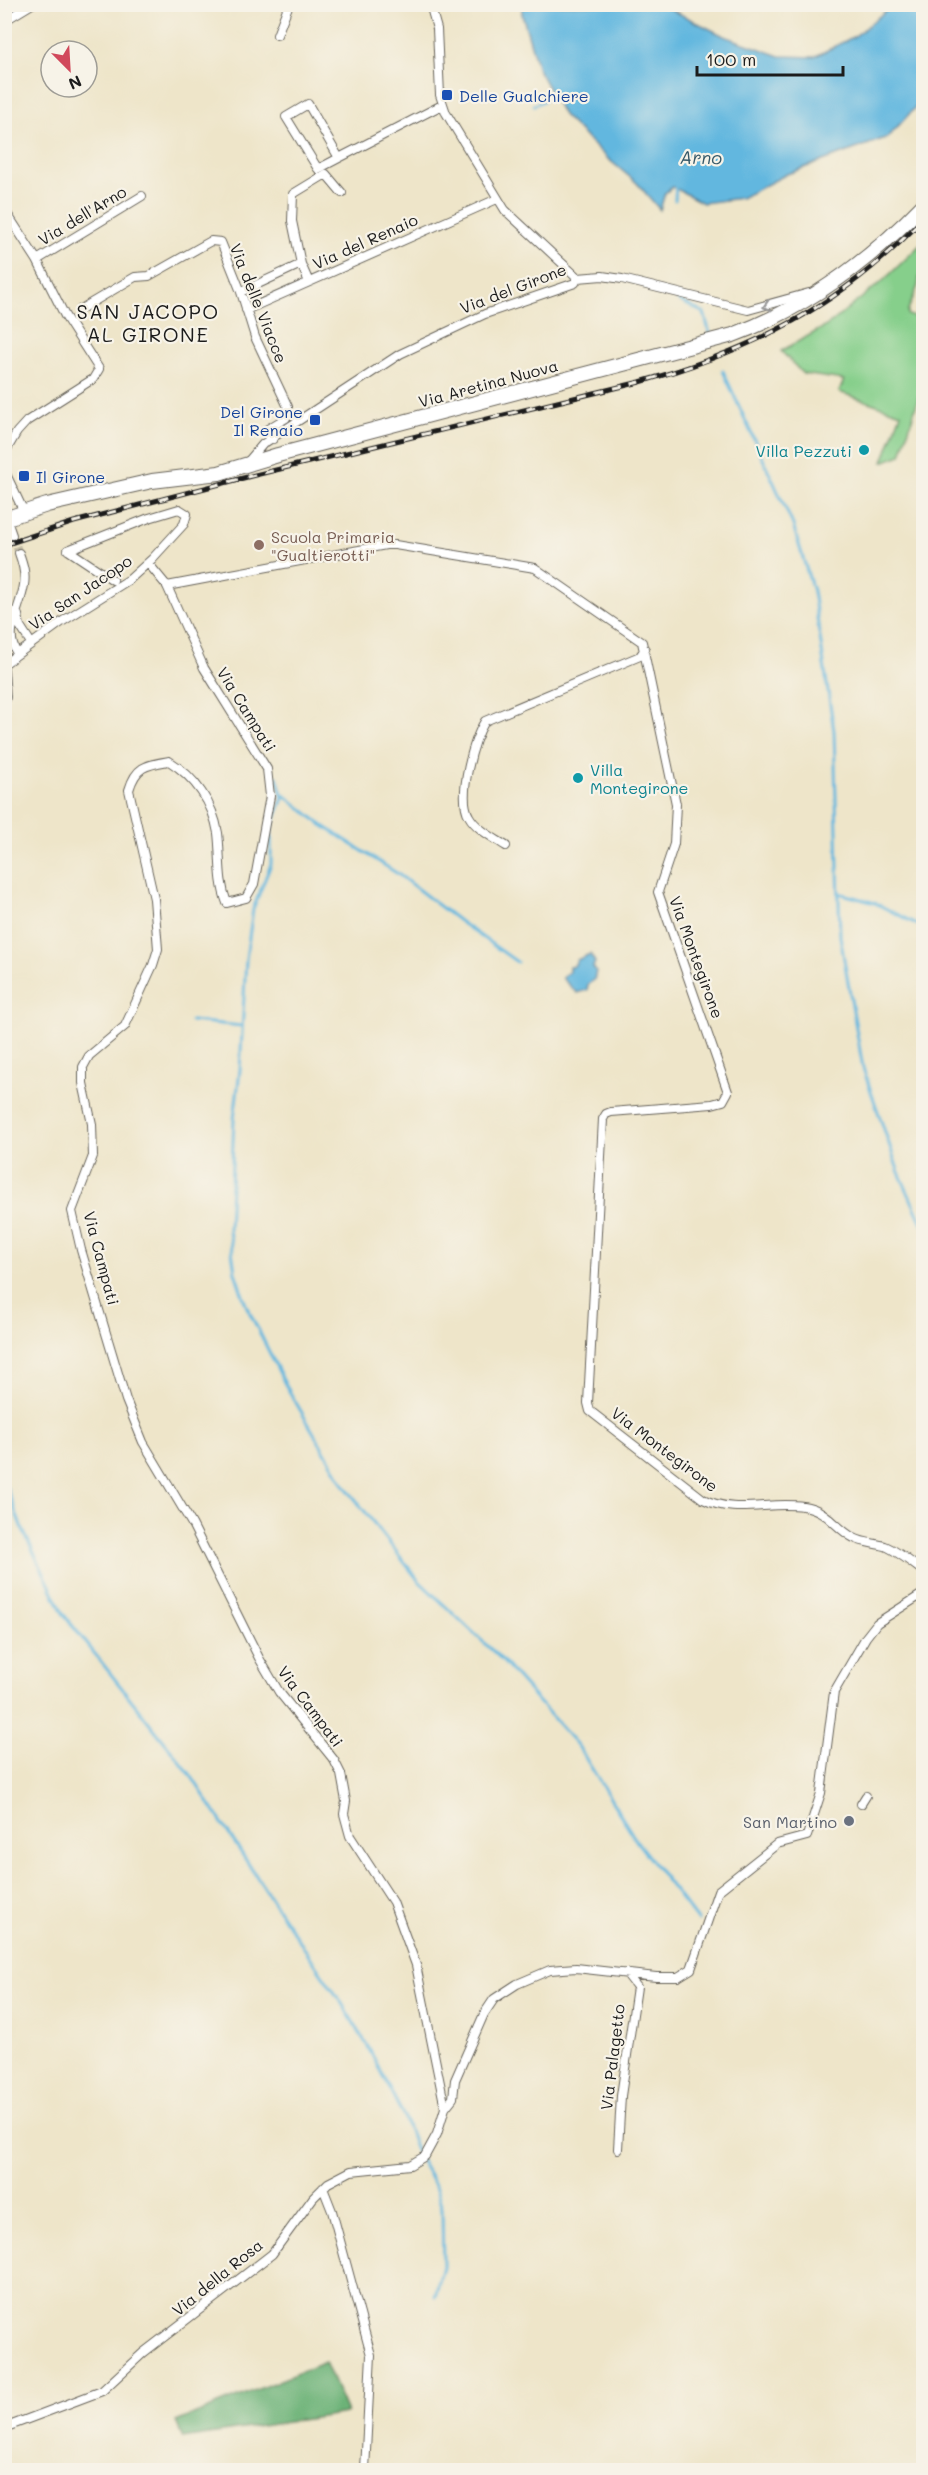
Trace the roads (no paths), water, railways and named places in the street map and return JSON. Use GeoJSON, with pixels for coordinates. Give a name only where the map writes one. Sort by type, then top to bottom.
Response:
{"type":"FeatureCollection","features":[{"type":"Feature","properties":{"kind":"main road","name":"Via Aretina Nuova"},"geometry":{"type":"LineString","coordinates":[[5,517],[152,481],[219,473],[278,455],[711,342],[750,329],[823,288],[873,254],[924,204]]}},
{"type":"Feature","properties":{"kind":"street"},"geometry":{"type":"LineString","coordinates":[[4,21],[32,4]]}},
{"type":"Feature","properties":{"kind":"street"},"geometry":{"type":"LineString","coordinates":[[277,35],[289,4]]}},
{"type":"Feature","properties":{"kind":"street"},"geometry":{"type":"LineString","coordinates":[[430,4],[437,29],[442,105],[498,199],[515,222],[544,245],[578,278]]}},
{"type":"Feature","properties":{"kind":"street"},"geometry":{"type":"LineString","coordinates":[[339,158],[308,104],[286,117],[318,169],[442,105]]}},
{"type":"Feature","properties":{"kind":"street"},"geometry":{"type":"LineString","coordinates":[[309,282],[301,264],[292,221],[293,194],[326,174],[342,193]]}},
{"type":"Feature","properties":{"kind":"street","name":"Via dell'Arno"},"geometry":{"type":"LineString","coordinates":[[37,260],[142,196]]}},
{"type":"Feature","properties":{"kind":"street","name":"Via del Renaio"},"geometry":{"type":"LineString","coordinates":[[246,310],[498,199]]}},
{"type":"Feature","properties":{"kind":"street","name":"Via dell'Arno"},"geometry":{"type":"LineString","coordinates":[[4,209],[37,260],[65,316],[99,369],[93,379],[23,425],[4,454]]}},
{"type":"Feature","properties":{"kind":"street","name":"Via delle Viacce"},"geometry":{"type":"LineString","coordinates":[[81,309],[135,277],[149,276],[211,241],[221,242],[241,292],[255,337],[289,411],[286,418],[266,430],[266,434],[273,439]]}},
{"type":"Feature","properties":{"kind":"street"},"geometry":{"type":"LineString","coordinates":[[241,292],[301,264]]}},
{"type":"Feature","properties":{"kind":"street","name":"Via del Girone"},"geometry":{"type":"LineString","coordinates":[[246,464],[257,449],[369,372],[400,354],[476,317],[556,291],[575,283],[578,278],[602,276],[622,279],[748,310],[823,288]]}},
{"type":"Feature","properties":{"kind":"street"},"geometry":{"type":"LineString","coordinates":[[273,439],[278,455]]}},
{"type":"Feature","properties":{"kind":"street"},"geometry":{"type":"LineString","coordinates":[[4,470],[24,512]]}},
{"type":"Feature","properties":{"kind":"street","name":"Via San Jacopo"},"geometry":{"type":"LineString","coordinates":[[4,664],[32,643],[122,586],[148,563],[184,524],[187,517],[183,510],[159,514],[68,550],[113,580]]}},
{"type":"Feature","properties":{"kind":"street"},"geometry":{"type":"LineString","coordinates":[[5,517],[12,535]]}},
{"type":"Feature","properties":{"kind":"street"},"geometry":{"type":"LineString","coordinates":[[166,586],[395,545],[535,568],[635,635],[645,649],[640,656],[485,721],[472,751],[465,808],[469,818],[506,846]]}},
{"type":"Feature","properties":{"kind":"street"},"geometry":{"type":"LineString","coordinates":[[17,653],[11,636],[25,579],[19,553]]}},
{"type":"Feature","properties":{"kind":"street","name":"Via Campati"},"geometry":{"type":"LineString","coordinates":[[148,563],[166,586],[204,668],[267,769],[270,796],[254,884],[246,898],[227,903],[221,883],[218,833],[205,796],[189,777],[169,762],[141,768],[133,776],[129,790],[154,899],[158,949],[153,965],[124,1026],[89,1056],[83,1067],[83,1083],[92,1124],[93,1156],[72,1211],[123,1389],[143,1442],[192,1524],[279,1692],[333,1760],[341,1774],[346,1801],[344,1814],[350,1836],[393,1902],[416,1965],[445,2108]]}},
{"type":"Feature","properties":{"kind":"street"},"geometry":{"type":"LineString","coordinates":[[18,612],[20,626],[32,643]]}},
{"type":"Feature","properties":{"kind":"street","name":"Via Montegirone"},"geometry":{"type":"LineString","coordinates":[[645,649],[676,804],[674,844],[658,892],[728,1092],[723,1101],[712,1104],[611,1112],[603,1119],[588,1403],[595,1416],[702,1499],[717,1506],[732,1508],[792,1505],[819,1510],[854,1538],[886,1546],[924,1572]]}},
{"type":"Feature","properties":{"kind":"street"},"geometry":{"type":"LineString","coordinates":[[4,669],[6,697],[4,707]]}},
{"type":"Feature","properties":{"kind":"street"},"geometry":{"type":"LineString","coordinates":[[777,1844],[807,1836],[821,1793],[834,1692],[877,1623],[924,1593]]}},
{"type":"Feature","properties":{"kind":"street"},"geometry":{"type":"LineString","coordinates":[[861,1804],[866,1796]]}},
{"type":"Feature","properties":{"kind":"street","name":"Via della Rosa"},"geometry":{"type":"LineString","coordinates":[[4,2428],[102,2391],[143,2353],[272,2254],[313,2198],[328,2183],[351,2171],[410,2165],[425,2156],[437,2134],[445,2108],[453,2098],[455,2080],[484,2014],[494,1999],[517,1984],[550,1970],[576,1968],[625,1972],[651,1977],[678,1977],[690,1968],[718,1892],[749,1864],[792,1833]]}},
{"type":"Feature","properties":{"kind":"street","name":"Via Palagetto"},"geometry":{"type":"LineString","coordinates":[[618,2149],[621,2096],[637,1987],[625,1972]]}},
{"type":"Feature","properties":{"kind":"street"},"geometry":{"type":"LineString","coordinates":[[637,1987],[651,1977]]}},
{"type":"Feature","properties":{"kind":"street"},"geometry":{"type":"LineString","coordinates":[[323,2188],[332,2211],[371,2355],[365,2470]]}},
{"type":"Feature","properties":{"kind":"water","name":"Arno"},"geometry":{"type":"Polygon","coordinates":[[[522,5],[662,5],[724,36],[780,56],[814,57],[855,36],[893,5],[923,5],[923,99],[888,137],[787,174],[741,198],[703,203],[673,187],[665,193],[660,210],[637,183],[607,158],[563,115],[538,69],[522,14],[522,5]]]}},
{"type":"Feature","properties":{"kind":"water"},"geometry":{"type":"Polygon","coordinates":[[[590,954],[595,962],[594,980],[588,984],[587,990],[577,993],[563,979],[563,976],[569,972],[569,967],[574,966],[577,960],[590,954]]]}},
{"type":"Feature","properties":{"kind":"waterway"},"geometry":{"type":"LineString","coordinates":[[534,105],[543,101],[554,90]]}},
{"type":"Feature","properties":{"kind":"waterway"},"geometry":{"type":"LineString","coordinates":[[675,200],[676,184]]}},
{"type":"Feature","properties":{"kind":"waterway"},"geometry":{"type":"LineString","coordinates":[[678,300],[704,313],[710,334]]}},
{"type":"Feature","properties":{"kind":"waterway"},"geometry":{"type":"LineString","coordinates":[[723,371],[793,525],[813,591],[834,731],[840,936],[863,1068],[898,1170],[924,1228]]}},
{"type":"Feature","properties":{"kind":"waterway"},"geometry":{"type":"LineString","coordinates":[[277,777],[283,798],[271,827],[271,864],[253,909],[246,959],[240,1070],[234,1119],[229,1230],[235,1272],[246,1305],[285,1384],[345,1486],[419,1581],[499,1657],[578,1746],[637,1842],[698,1921]]}},
{"type":"Feature","properties":{"kind":"waterway"},"geometry":{"type":"LineString","coordinates":[[283,794],[322,825],[398,874],[517,962]]}},
{"type":"Feature","properties":{"kind":"waterway"},"geometry":{"type":"LineString","coordinates":[[839,893],[875,903],[924,928]]}},
{"type":"Feature","properties":{"kind":"waterway"},"geometry":{"type":"LineString","coordinates":[[191,1021],[242,1026]]}},
{"type":"Feature","properties":{"kind":"waterway"},"geometry":{"type":"LineString","coordinates":[[4,1482],[21,1526],[64,1615],[190,1774],[367,2045],[404,2117],[419,2158],[434,2183],[442,2208],[443,2266],[435,2296]]}},
{"type":"Feature","properties":{"kind":"tunnel"},"geometry":{"type":"LineString","coordinates":[[12,535],[19,553]]}},
{"type":"Feature","properties":{"kind":"railway"},"geometry":{"type":"LineString","coordinates":[[4,545],[74,522],[251,476],[640,382],[682,369],[758,339],[828,300],[893,249],[924,218]]}},
{"type":"Feature","properties":{"kind":"place","name":"Delle Gualchiere"},"geometry":{"type":"Point","coordinates":[447,95]}},
{"type":"Feature","properties":{"kind":"place","name":"Del Girone Il Renaio"},"geometry":{"type":"Point","coordinates":[315,420]}},
{"type":"Feature","properties":{"kind":"place","name":"Villa Pezzuti"},"geometry":{"type":"Point","coordinates":[864,450]}},
{"type":"Feature","properties":{"kind":"place","name":"Il Girone"},"geometry":{"type":"Point","coordinates":[24,476]}},
{"type":"Feature","properties":{"kind":"place","name":"Scuola Primaria \"Gualtierotti\""},"geometry":{"type":"Point","coordinates":[259,545]}},
{"type":"Feature","properties":{"kind":"place","name":"Villa Montegirone"},"geometry":{"type":"Point","coordinates":[578,778]}},
{"type":"Feature","properties":{"kind":"place","name":"San Martino"},"geometry":{"type":"Point","coordinates":[849,1821]}},
{"type":"Feature","properties":{"kind":"district","name":"SAN JACOPO AL GIRONE"},"geometry":{"type":"Point","coordinates":[148,322]}}]}
